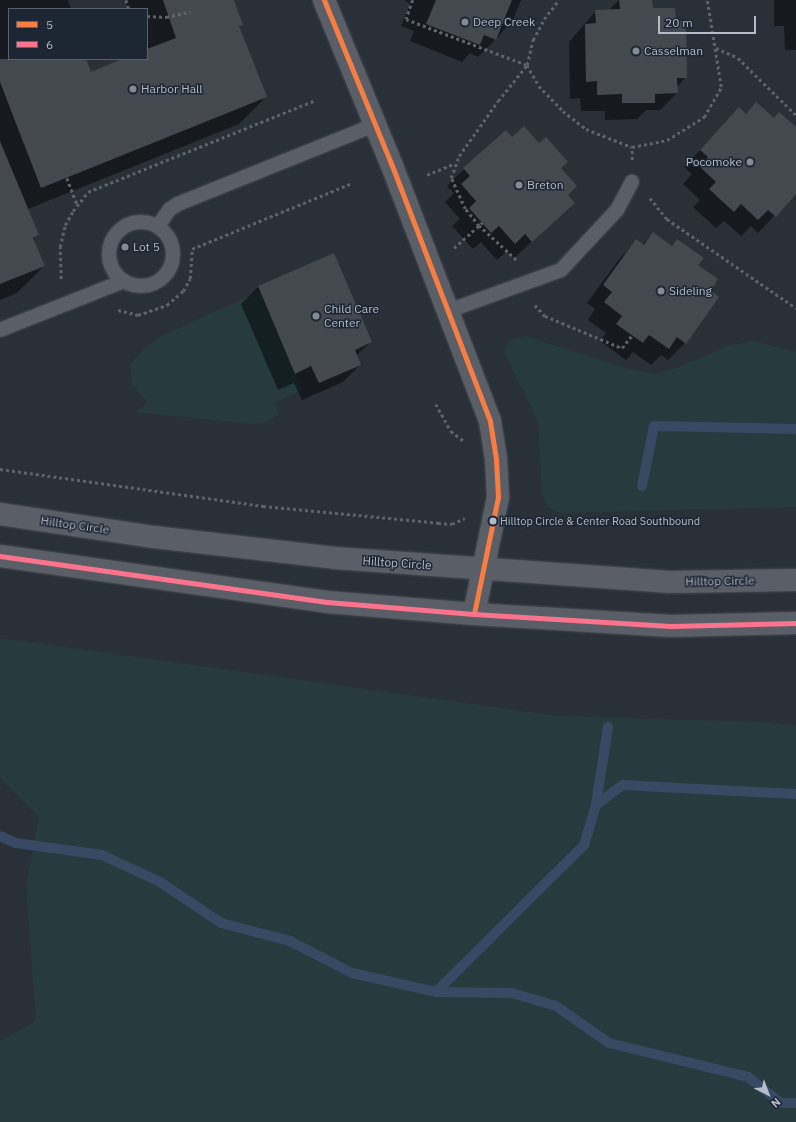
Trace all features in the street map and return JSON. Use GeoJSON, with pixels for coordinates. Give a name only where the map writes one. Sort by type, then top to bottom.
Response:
{"type":"FeatureCollection","features":[{"type":"Feature","properties":{"kind":"street"},"geometry":{"type":"LineString","coordinates":[[324,0],[375,125],[490,421],[496,459],[498,497],[474,614]]}},
{"type":"Feature","properties":{"kind":"street","name":"Hilltop Circle"},"geometry":{"type":"LineString","coordinates":[[0,514],[154,537],[327,557],[484,570],[670,582],[796,580]]}},
{"type":"Feature","properties":{"kind":"street"},"geometry":{"type":"LineString","coordinates":[[0,556],[327,602],[474,614],[671,626],[796,623]]}},
{"type":"Feature","properties":{"kind":"lane"},"geometry":{"type":"LineString","coordinates":[[158,226],[170,209],[178,204],[375,125]]}},
{"type":"Feature","properties":{"kind":"lane"},"geometry":{"type":"LineString","coordinates":[[448,311],[561,270],[617,210],[632,182]]}},
{"type":"Feature","properties":{"kind":"lane"},"geometry":{"type":"LineString","coordinates":[[134,222],[146,222],[158,226],[167,235],[172,246],[173,259],[168,270],[160,280],[148,285],[136,285],[124,281],[115,272],[110,261],[109,248],[114,236],[122,227],[134,222]]}},
{"type":"Feature","properties":{"kind":"lane"},"geometry":{"type":"LineString","coordinates":[[0,330],[124,281]]}},
{"type":"Feature","properties":{"kind":"path"},"geometry":{"type":"LineString","coordinates":[[413,0],[406,19],[527,65],[539,86],[563,111],[586,128],[632,147],[667,140],[704,117],[721,87],[707,0]]}},
{"type":"Feature","properties":{"kind":"path"},"geometry":{"type":"LineString","coordinates":[[516,259],[479,226],[465,209],[451,178],[456,163],[498,100],[527,65],[533,40],[544,19],[559,0]]}},
{"type":"Feature","properties":{"kind":"path"},"geometry":{"type":"LineString","coordinates":[[148,16],[166,17],[190,12]]}},
{"type":"Feature","properties":{"kind":"path"},"geometry":{"type":"LineString","coordinates":[[715,48],[738,58],[796,115]]}},
{"type":"Feature","properties":{"kind":"path"},"geometry":{"type":"LineString","coordinates":[[64,305],[60,247],[65,225],[77,205],[88,192],[316,100]]}},
{"type":"Feature","properties":{"kind":"path"},"geometry":{"type":"LineString","coordinates":[[632,147],[632,182],[642,187],[667,219],[796,308]]}},
{"type":"Feature","properties":{"kind":"path"},"geometry":{"type":"LineString","coordinates":[[423,177],[456,163]]}},
{"type":"Feature","properties":{"kind":"path"},"geometry":{"type":"LineString","coordinates":[[67,178],[77,205]]}},
{"type":"Feature","properties":{"kind":"path"},"geometry":{"type":"LineString","coordinates":[[114,310],[138,315],[167,306],[183,291],[190,279],[192,249],[350,184]]}},
{"type":"Feature","properties":{"kind":"path"},"geometry":{"type":"LineString","coordinates":[[453,249],[482,223]]}},
{"type":"Feature","properties":{"kind":"path"},"geometry":{"type":"LineString","coordinates":[[529,282],[532,302],[545,316],[622,348],[632,335]]}},
{"type":"Feature","properties":{"kind":"path"},"geometry":{"type":"LineString","coordinates":[[436,404],[451,431],[467,444]]}},
{"type":"Feature","properties":{"kind":"path"},"geometry":{"type":"LineString","coordinates":[[0,469],[263,506],[411,521],[452,524],[461,522],[468,515]]}},
{"type":"Feature","properties":{"kind":"green space"},"geometry":{"type":"Polygon","coordinates":[[[260,291],[302,390],[274,403],[279,415],[263,423],[250,424],[135,412],[148,403],[132,384],[130,365],[141,351],[160,337],[260,291]]]}},
{"type":"Feature","properties":{"kind":"green space"},"geometry":{"type":"Polygon","coordinates":[[[526,336],[624,368],[655,374],[680,367],[727,346],[753,341],[796,352],[796,507],[560,513],[548,507],[542,494],[538,422],[504,352],[508,340],[526,336]]]}},
{"type":"Feature","properties":{"kind":"green space"},"geometry":{"type":"Polygon","coordinates":[[[0,638],[558,716],[762,722],[796,726],[796,1122],[0,1122],[0,1041],[36,1021],[26,885],[39,817],[0,778],[0,638]]]}},
{"type":"Feature","properties":{"kind":"building","name":"Harbor Hall"},"geometry":{"type":"Polygon","coordinates":[[[163,0],[234,0],[243,25],[239,26],[267,97],[41,188],[0,82],[0,59],[86,60],[91,72],[120,60],[148,60],[148,49],[176,38],[163,0]]]}},
{"type":"Feature","properties":{"kind":"building","name":"Deep Creek"},"geometry":{"type":"Polygon","coordinates":[[[436,0],[512,0],[496,40],[484,35],[480,45],[426,24],[436,0]]]}},
{"type":"Feature","properties":{"kind":"building","name":"Casselman"},"geometry":{"type":"Polygon","coordinates":[[[619,0],[652,0],[653,8],[675,8],[676,21],[686,21],[687,78],[677,78],[678,93],[655,94],[655,103],[622,103],[622,94],[597,95],[597,81],[586,82],[585,24],[596,23],[595,10],[620,9],[619,0]]]}},
{"type":"Feature","properties":{"kind":"building","name":"Pocomoke"},"geometry":{"type":"Polygon","coordinates":[[[756,102],[774,118],[779,112],[796,127],[796,194],[776,217],[768,210],[758,220],[741,204],[734,212],[709,189],[716,182],[700,167],[708,157],[700,150],[739,107],[746,114],[756,102]]]}},
{"type":"Feature","properties":{"kind":"building","name":"Breton"},"geometry":{"type":"Polygon","coordinates":[[[524,126],[539,143],[546,137],[568,162],[561,168],[577,186],[568,195],[575,203],[532,242],[525,234],[515,244],[499,226],[491,233],[469,208],[476,201],[461,184],[470,176],[463,168],[506,130],[512,137],[524,126]]]}},
{"type":"Feature","properties":{"kind":"building"},"geometry":{"type":"Polygon","coordinates":[[[0,141],[39,235],[33,238],[45,266],[0,284],[0,141]]]}},
{"type":"Feature","properties":{"kind":"building","name":"Sideling"},"geometry":{"type":"Polygon","coordinates":[[[653,232],[672,246],[677,239],[704,258],[698,265],[718,279],[711,291],[719,297],[686,344],[677,337],[669,349],[649,335],[643,343],[616,324],[622,316],[604,302],[612,292],[603,285],[636,239],[644,245],[653,232]]]}},
{"type":"Feature","properties":{"kind":"building","name":"Child Care Center"},"geometry":{"type":"Polygon","coordinates":[[[334,253],[372,342],[355,350],[361,365],[319,383],[311,366],[295,374],[258,286],[334,253]]]}},
{"type":"Feature","properties":{"kind":"waterway"},"geometry":{"type":"LineString","coordinates":[[642,486],[654,426],[796,429]]}},
{"type":"Feature","properties":{"kind":"waterway"},"geometry":{"type":"LineString","coordinates":[[596,805],[608,727]]}},
{"type":"Feature","properties":{"kind":"waterway"},"geometry":{"type":"LineString","coordinates":[[436,992],[584,845],[596,805],[623,785],[796,794]]}},
{"type":"Feature","properties":{"kind":"waterway"},"geometry":{"type":"LineString","coordinates":[[0,836],[16,843],[102,855],[160,882],[221,923],[290,941],[352,973],[436,992],[512,993],[556,1006],[609,1043],[748,1077],[781,1103],[796,1103]]}},
{"type":"Feature","properties":{"kind":"transit line","name":"5"},"geometry":{"type":"LineString","coordinates":[[324,0],[391,163],[490,421],[496,459],[498,497],[474,614]]}},
{"type":"Feature","properties":{"kind":"transit line","name":"6"},"geometry":{"type":"LineString","coordinates":[[0,556],[327,602],[474,614],[671,626],[796,623]]}},
{"type":"Feature","properties":{"kind":"place","name":"Deep Creek"},"geometry":{"type":"Point","coordinates":[465,22]}},
{"type":"Feature","properties":{"kind":"place","name":"Casselman"},"geometry":{"type":"Point","coordinates":[636,51]}},
{"type":"Feature","properties":{"kind":"place","name":"Harbor Hall"},"geometry":{"type":"Point","coordinates":[133,89]}},
{"type":"Feature","properties":{"kind":"place","name":"Pocomoke"},"geometry":{"type":"Point","coordinates":[750,162]}},
{"type":"Feature","properties":{"kind":"place","name":"Breton"},"geometry":{"type":"Point","coordinates":[519,185]}},
{"type":"Feature","properties":{"kind":"place","name":"Lot 5"},"geometry":{"type":"Point","coordinates":[125,247]}},
{"type":"Feature","properties":{"kind":"place","name":"Sideling"},"geometry":{"type":"Point","coordinates":[661,291]}},
{"type":"Feature","properties":{"kind":"place","name":"Child Care Center"},"geometry":{"type":"Point","coordinates":[316,316]}},
{"type":"Feature","properties":{"kind":"place","name":"Hilltop Circle & Center Road Southbound"},"geometry":{"type":"Point","coordinates":[493,521]}}]}
